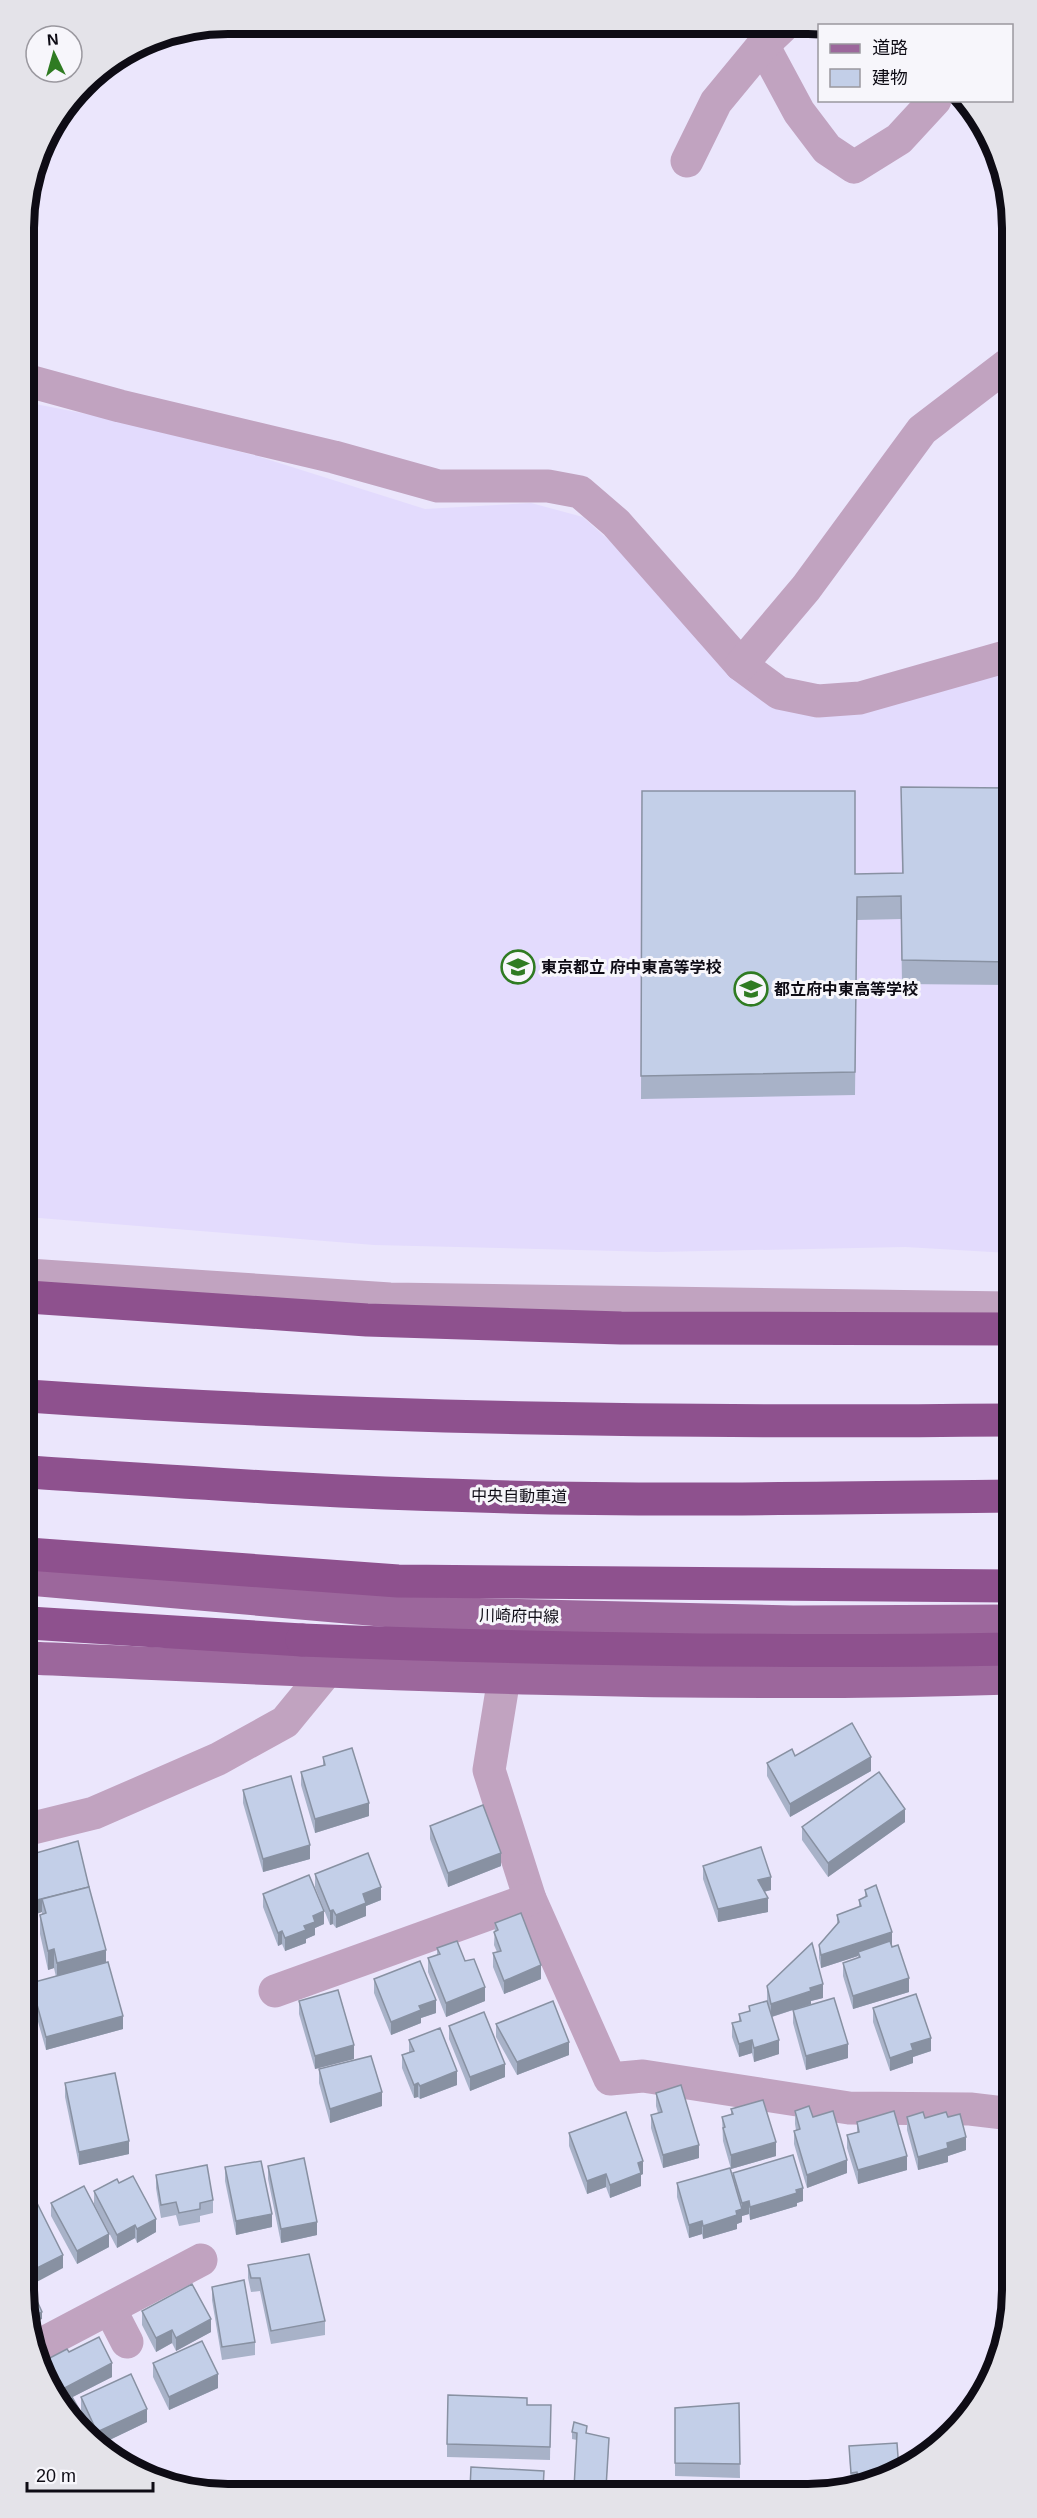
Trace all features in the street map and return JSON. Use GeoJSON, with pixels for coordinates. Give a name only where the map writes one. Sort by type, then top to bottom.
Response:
{"type":"FeatureCollection","features":[{"type":"Feature","properties":{"kind":"highway"},"geometry":{"type":"LineString","coordinates":[[34,1296],[367,1320],[621,1328],[1002,1329]]}},
{"type":"Feature","properties":{"kind":"highway"},"geometry":{"type":"LineString","coordinates":[[34,1396],[199,1408],[452,1417],[760,1422],[1002,1420]]}},
{"type":"Feature","properties":{"kind":"highway","name":"中央自動車道"},"geometry":{"type":"LineString","coordinates":[[34,1472],[201,1484],[448,1495],[767,1499],[1002,1496]]}},
{"type":"Feature","properties":{"kind":"highway"},"geometry":{"type":"LineString","coordinates":[[34,1554],[398,1581],[1002,1586]]}},
{"type":"Feature","properties":{"kind":"highway"},"geometry":{"type":"LineString","coordinates":[[34,1623],[302,1640],[531,1649],[880,1651],[1002,1649]]}},
{"type":"Feature","properties":{"kind":"main road","name":"川崎府中線"},"geometry":{"type":"LineString","coordinates":[[34,1580],[415,1613],[794,1622],[1002,1621]]}},
{"type":"Feature","properties":{"kind":"main road"},"geometry":{"type":"LineString","coordinates":[[794,1622],[794,1682]]}},
{"type":"Feature","properties":{"kind":"main road"},"geometry":{"type":"LineString","coordinates":[[34,1658],[504,1678],[794,1682],[1002,1678]]}},
{"type":"Feature","properties":{"kind":"street"},"geometry":{"type":"LineString","coordinates":[[772,36],[784,87],[827,149],[854,167],[899,138],[934,102]]}},
{"type":"Feature","properties":{"kind":"street"},"geometry":{"type":"LineString","coordinates":[[687,161],[716,102],[772,36]]}},
{"type":"Feature","properties":{"kind":"street"},"geometry":{"type":"LineString","coordinates":[[741,665],[806,588],[922,430],[1002,369]]}},
{"type":"Feature","properties":{"kind":"street"},"geometry":{"type":"LineString","coordinates":[[35,383],[120,406],[334,457],[438,486],[548,486],[580,492],[616,523],[741,665],[779,693],[818,701],[860,698],[1002,658]]}},
{"type":"Feature","properties":{"kind":"street"},"geometry":{"type":"LineString","coordinates":[[34,1275],[390,1299],[1002,1308]]}},
{"type":"Feature","properties":{"kind":"street"},"geometry":{"type":"LineString","coordinates":[[34,1828],[94,1813],[218,1759],[285,1722],[326,1672]]}},
{"type":"Feature","properties":{"kind":"street"},"geometry":{"type":"LineString","coordinates":[[504,1678],[489,1770],[530,1899],[610,2079],[643,2076],[849,2108],[970,2109],[1002,2113]]}},
{"type":"Feature","properties":{"kind":"street"},"geometry":{"type":"LineString","coordinates":[[275,1991],[530,1899]]}},
{"type":"Feature","properties":{"kind":"street"},"geometry":{"type":"LineString","coordinates":[[42,2344],[201,2259]]}},
{"type":"Feature","properties":{"kind":"street"},"geometry":{"type":"LineString","coordinates":[[110,2309],[127,2342]]}},
{"type":"Feature","properties":{"kind":"shaded area","name":"東京都立 府中東高等学校"},"geometry":{"type":"Polygon","coordinates":[[[35,404],[102,417],[257,456],[425,509],[531,503],[583,517],[622,552],[766,700],[817,718],[870,707],[988,674],[1002,674],[1002,1253],[905,1247],[657,1252],[374,1245],[35,1218],[35,404]]]}},
{"type":"Feature","properties":{"kind":"building"},"geometry":{"type":"Polygon","coordinates":[[[901,787],[1002,788],[1002,962],[902,960],[901,896],[857,897],[855,1072],[641,1076],[642,791],[855,791],[855,874],[903,873],[901,787]]]}},
{"type":"Feature","properties":{"kind":"building"},"geometry":{"type":"Polygon","coordinates":[[[852,1723],[871,1757],[790,1804],[767,1763],[792,1749],[795,1756],[852,1723]]]}},
{"type":"Feature","properties":{"kind":"building"},"geometry":{"type":"Polygon","coordinates":[[[352,1748],[369,1803],[315,1819],[301,1772],[325,1765],[323,1757],[352,1748]]]}},
{"type":"Feature","properties":{"kind":"building"},"geometry":{"type":"Polygon","coordinates":[[[879,1772],[905,1809],[828,1863],[802,1827],[879,1772]]]}},
{"type":"Feature","properties":{"kind":"building"},"geometry":{"type":"Polygon","coordinates":[[[291,1776],[310,1845],[263,1859],[243,1790],[291,1776]]]}},
{"type":"Feature","properties":{"kind":"building"},"geometry":{"type":"Polygon","coordinates":[[[483,1805],[501,1853],[448,1873],[430,1826],[483,1805]]]}},
{"type":"Feature","properties":{"kind":"building"},"geometry":{"type":"Polygon","coordinates":[[[78,1841],[89,1887],[34,1901],[34,1854],[78,1841]]]}},
{"type":"Feature","properties":{"kind":"building"},"geometry":{"type":"Polygon","coordinates":[[[761,1847],[771,1877],[758,1880],[768,1898],[718,1909],[703,1866],[761,1847]]]}},
{"type":"Feature","properties":{"kind":"building"},"geometry":{"type":"Polygon","coordinates":[[[368,1853],[381,1887],[363,1894],[366,1903],[336,1915],[333,1910],[330,1911],[315,1874],[368,1853]]]}},
{"type":"Feature","properties":{"kind":"building"},"geometry":{"type":"Polygon","coordinates":[[[309,1875],[324,1911],[313,1916],[315,1922],[304,1926],[306,1930],[285,1938],[282,1931],[278,1933],[263,1894],[309,1875]]]}},
{"type":"Feature","properties":{"kind":"building"},"geometry":{"type":"Polygon","coordinates":[[[876,1885],[892,1932],[821,1955],[819,1945],[839,1922],[837,1915],[861,1906],[859,1900],[867,1896],[865,1890],[876,1885]]]}},
{"type":"Feature","properties":{"kind":"building"},"geometry":{"type":"Polygon","coordinates":[[[89,1887],[106,1950],[57,1963],[54,1949],[48,1951],[40,1915],[46,1913],[42,1899],[89,1887]]]}},
{"type":"Feature","properties":{"kind":"building"},"geometry":{"type":"Polygon","coordinates":[[[521,1913],[541,1965],[504,1981],[493,1953],[501,1951],[494,1932],[498,1930],[495,1923],[521,1913]]]}},
{"type":"Feature","properties":{"kind":"building"},"geometry":{"type":"Polygon","coordinates":[[[457,1941],[465,1961],[474,1959],[485,1987],[446,2003],[428,1958],[440,1954],[437,1948],[457,1941]]]}},
{"type":"Feature","properties":{"kind":"building"},"geometry":{"type":"Polygon","coordinates":[[[890,1941],[892,1947],[898,1945],[909,1978],[853,1996],[843,1963],[860,1957],[858,1952],[890,1941]]]}},
{"type":"Feature","properties":{"kind":"building"},"geometry":{"type":"Polygon","coordinates":[[[812,1943],[823,1984],[810,1988],[811,1991],[771,2004],[767,1986],[812,1943]]]}},
{"type":"Feature","properties":{"kind":"building"},"geometry":{"type":"Polygon","coordinates":[[[420,1961],[436,2000],[419,2006],[421,2010],[391,2022],[374,1979],[420,1961]]]}},
{"type":"Feature","properties":{"kind":"building"},"geometry":{"type":"Polygon","coordinates":[[[108,1962],[123,2016],[46,2037],[34,1994],[34,1982],[108,1962]]]}},
{"type":"Feature","properties":{"kind":"building"},"geometry":{"type":"Polygon","coordinates":[[[338,1990],[354,2045],[315,2056],[299,2001],[338,1990]]]}},
{"type":"Feature","properties":{"kind":"building"},"geometry":{"type":"Polygon","coordinates":[[[916,1994],[931,2038],[911,2044],[913,2050],[890,2058],[873,2008],[916,1994]]]}},
{"type":"Feature","properties":{"kind":"building"},"geometry":{"type":"Polygon","coordinates":[[[834,1998],[848,2044],[806,2056],[793,2010],[834,1998]]]}},
{"type":"Feature","properties":{"kind":"building"},"geometry":{"type":"Polygon","coordinates":[[[553,2001],[569,2042],[517,2062],[496,2024],[553,2001]]]}},
{"type":"Feature","properties":{"kind":"building"},"geometry":{"type":"Polygon","coordinates":[[[767,2001],[779,2040],[754,2048],[752,2040],[739,2044],[732,2023],[741,2021],[739,2014],[750,2011],[749,2006],[767,2001]]]}},
{"type":"Feature","properties":{"kind":"building"},"geometry":{"type":"Polygon","coordinates":[[[484,2012],[505,2064],[470,2077],[449,2026],[484,2012]]]}},
{"type":"Feature","properties":{"kind":"building"},"geometry":{"type":"Polygon","coordinates":[[[440,2028],[457,2071],[420,2086],[418,2083],[414,2085],[402,2055],[414,2051],[409,2040],[440,2028]]]}},
{"type":"Feature","properties":{"kind":"building"},"geometry":{"type":"Polygon","coordinates":[[[371,2056],[382,2092],[330,2109],[319,2069],[371,2056]]]}},
{"type":"Feature","properties":{"kind":"building"},"geometry":{"type":"Polygon","coordinates":[[[115,2073],[129,2141],[79,2152],[65,2083],[115,2073]]]}},
{"type":"Feature","properties":{"kind":"building"},"geometry":{"type":"Polygon","coordinates":[[[681,2085],[699,2145],[663,2155],[651,2115],[662,2112],[656,2093],[681,2085]]]}},
{"type":"Feature","properties":{"kind":"building"},"geometry":{"type":"Polygon","coordinates":[[[763,2100],[776,2142],[731,2155],[722,2117],[733,2114],[731,2109],[763,2100]]]}},
{"type":"Feature","properties":{"kind":"building"},"geometry":{"type":"Polygon","coordinates":[[[809,2106],[813,2117],[833,2111],[847,2160],[807,2175],[794,2131],[800,2129],[795,2111],[809,2106]]]}},
{"type":"Feature","properties":{"kind":"building"},"geometry":{"type":"Polygon","coordinates":[[[894,2111],[907,2156],[858,2170],[847,2135],[859,2132],[857,2122],[894,2111]]]}},
{"type":"Feature","properties":{"kind":"building"},"geometry":{"type":"Polygon","coordinates":[[[626,2112],[643,2161],[638,2163],[641,2173],[610,2185],[606,2174],[587,2181],[569,2133],[626,2112]]]}},
{"type":"Feature","properties":{"kind":"building"},"geometry":{"type":"Polygon","coordinates":[[[923,2112],[925,2118],[946,2112],[948,2117],[960,2114],[966,2137],[947,2143],[948,2148],[918,2157],[907,2117],[923,2112]]]}},
{"type":"Feature","properties":{"kind":"building"},"geometry":{"type":"Polygon","coordinates":[[[793,2155],[803,2188],[796,2190],[797,2193],[750,2207],[749,2201],[742,2203],[733,2173],[793,2155]]]}},
{"type":"Feature","properties":{"kind":"building"},"geometry":{"type":"Polygon","coordinates":[[[304,2158],[317,2222],[281,2229],[268,2166],[304,2158]]]}},
{"type":"Feature","properties":{"kind":"building"},"geometry":{"type":"Polygon","coordinates":[[[261,2161],[272,2214],[236,2221],[225,2167],[261,2161]]]}},
{"type":"Feature","properties":{"kind":"building"},"geometry":{"type":"Polygon","coordinates":[[[207,2165],[213,2200],[200,2203],[200,2209],[179,2213],[176,2202],[161,2205],[156,2175],[207,2165]]]}},
{"type":"Feature","properties":{"kind":"building"},"geometry":{"type":"Polygon","coordinates":[[[730,2168],[742,2209],[736,2211],[737,2215],[703,2226],[702,2221],[689,2225],[677,2183],[730,2168]]]}},
{"type":"Feature","properties":{"kind":"building"},"geometry":{"type":"Polygon","coordinates":[[[133,2176],[156,2219],[137,2229],[135,2225],[117,2235],[94,2191],[117,2179],[119,2183],[133,2176]]]}},
{"type":"Feature","properties":{"kind":"building"},"geometry":{"type":"Polygon","coordinates":[[[84,2186],[109,2234],[77,2251],[51,2203],[84,2186]]]}},
{"type":"Feature","properties":{"kind":"building"},"geometry":{"type":"Polygon","coordinates":[[[37,2203],[63,2255],[34,2269],[34,2205],[37,2203]]]}},
{"type":"Feature","properties":{"kind":"building"},"geometry":{"type":"Polygon","coordinates":[[[309,2254],[325,2321],[271,2331],[260,2278],[251,2278],[248,2265],[309,2254]]]}},
{"type":"Feature","properties":{"kind":"building"},"geometry":{"type":"Polygon","coordinates":[[[244,2280],[255,2342],[222,2347],[212,2287],[244,2280]]]}},
{"type":"Feature","properties":{"kind":"building"},"geometry":{"type":"Polygon","coordinates":[[[192,2284],[211,2319],[176,2338],[172,2330],[156,2338],[142,2311],[192,2284]]]}},
{"type":"Feature","properties":{"kind":"building"},"geometry":{"type":"Polygon","coordinates":[[[34,2296],[42,2312],[36,2315],[34,2296]]]}},
{"type":"Feature","properties":{"kind":"building"},"geometry":{"type":"Polygon","coordinates":[[[99,2337],[112,2363],[62,2390],[47,2359],[67,2349],[69,2352],[99,2337]]]}},
{"type":"Feature","properties":{"kind":"building"},"geometry":{"type":"Polygon","coordinates":[[[202,2341],[218,2374],[169,2397],[153,2363],[202,2341]]]}},
{"type":"Feature","properties":{"kind":"building"},"geometry":{"type":"Polygon","coordinates":[[[131,2374],[147,2409],[97,2432],[81,2397],[131,2374]]]}},
{"type":"Feature","properties":{"kind":"building"},"geometry":{"type":"Polygon","coordinates":[[[71,2395],[86,2421],[75,2408],[67,2397],[71,2395]]]}},
{"type":"Feature","properties":{"kind":"building"},"geometry":{"type":"Polygon","coordinates":[[[448,2395],[527,2398],[527,2405],[551,2405],[550,2447],[447,2444],[448,2395]]]}},
{"type":"Feature","properties":{"kind":"building"},"geometry":{"type":"Polygon","coordinates":[[[739,2403],[740,2464],[675,2463],[675,2408],[739,2403]]]}},
{"type":"Feature","properties":{"kind":"building"},"geometry":{"type":"Polygon","coordinates":[[[574,2422],[587,2426],[586,2433],[609,2438],[606,2484],[574,2484],[577,2433],[572,2432],[574,2422]]]}},
{"type":"Feature","properties":{"kind":"building"},"geometry":{"type":"Polygon","coordinates":[[[897,2443],[898,2462],[858,2477],[857,2472],[851,2473],[849,2446],[897,2443]]]}},
{"type":"Feature","properties":{"kind":"building"},"geometry":{"type":"Polygon","coordinates":[[[471,2467],[544,2471],[543,2484],[470,2484],[471,2467]]]}},
{"type":"Feature","properties":{"kind":"place","name":"東京都立 府中東高等学校"},"geometry":{"type":"Point","coordinates":[518,967]}},
{"type":"Feature","properties":{"kind":"place","name":"都立府中東高等学校"},"geometry":{"type":"Point","coordinates":[751,989]}}]}
